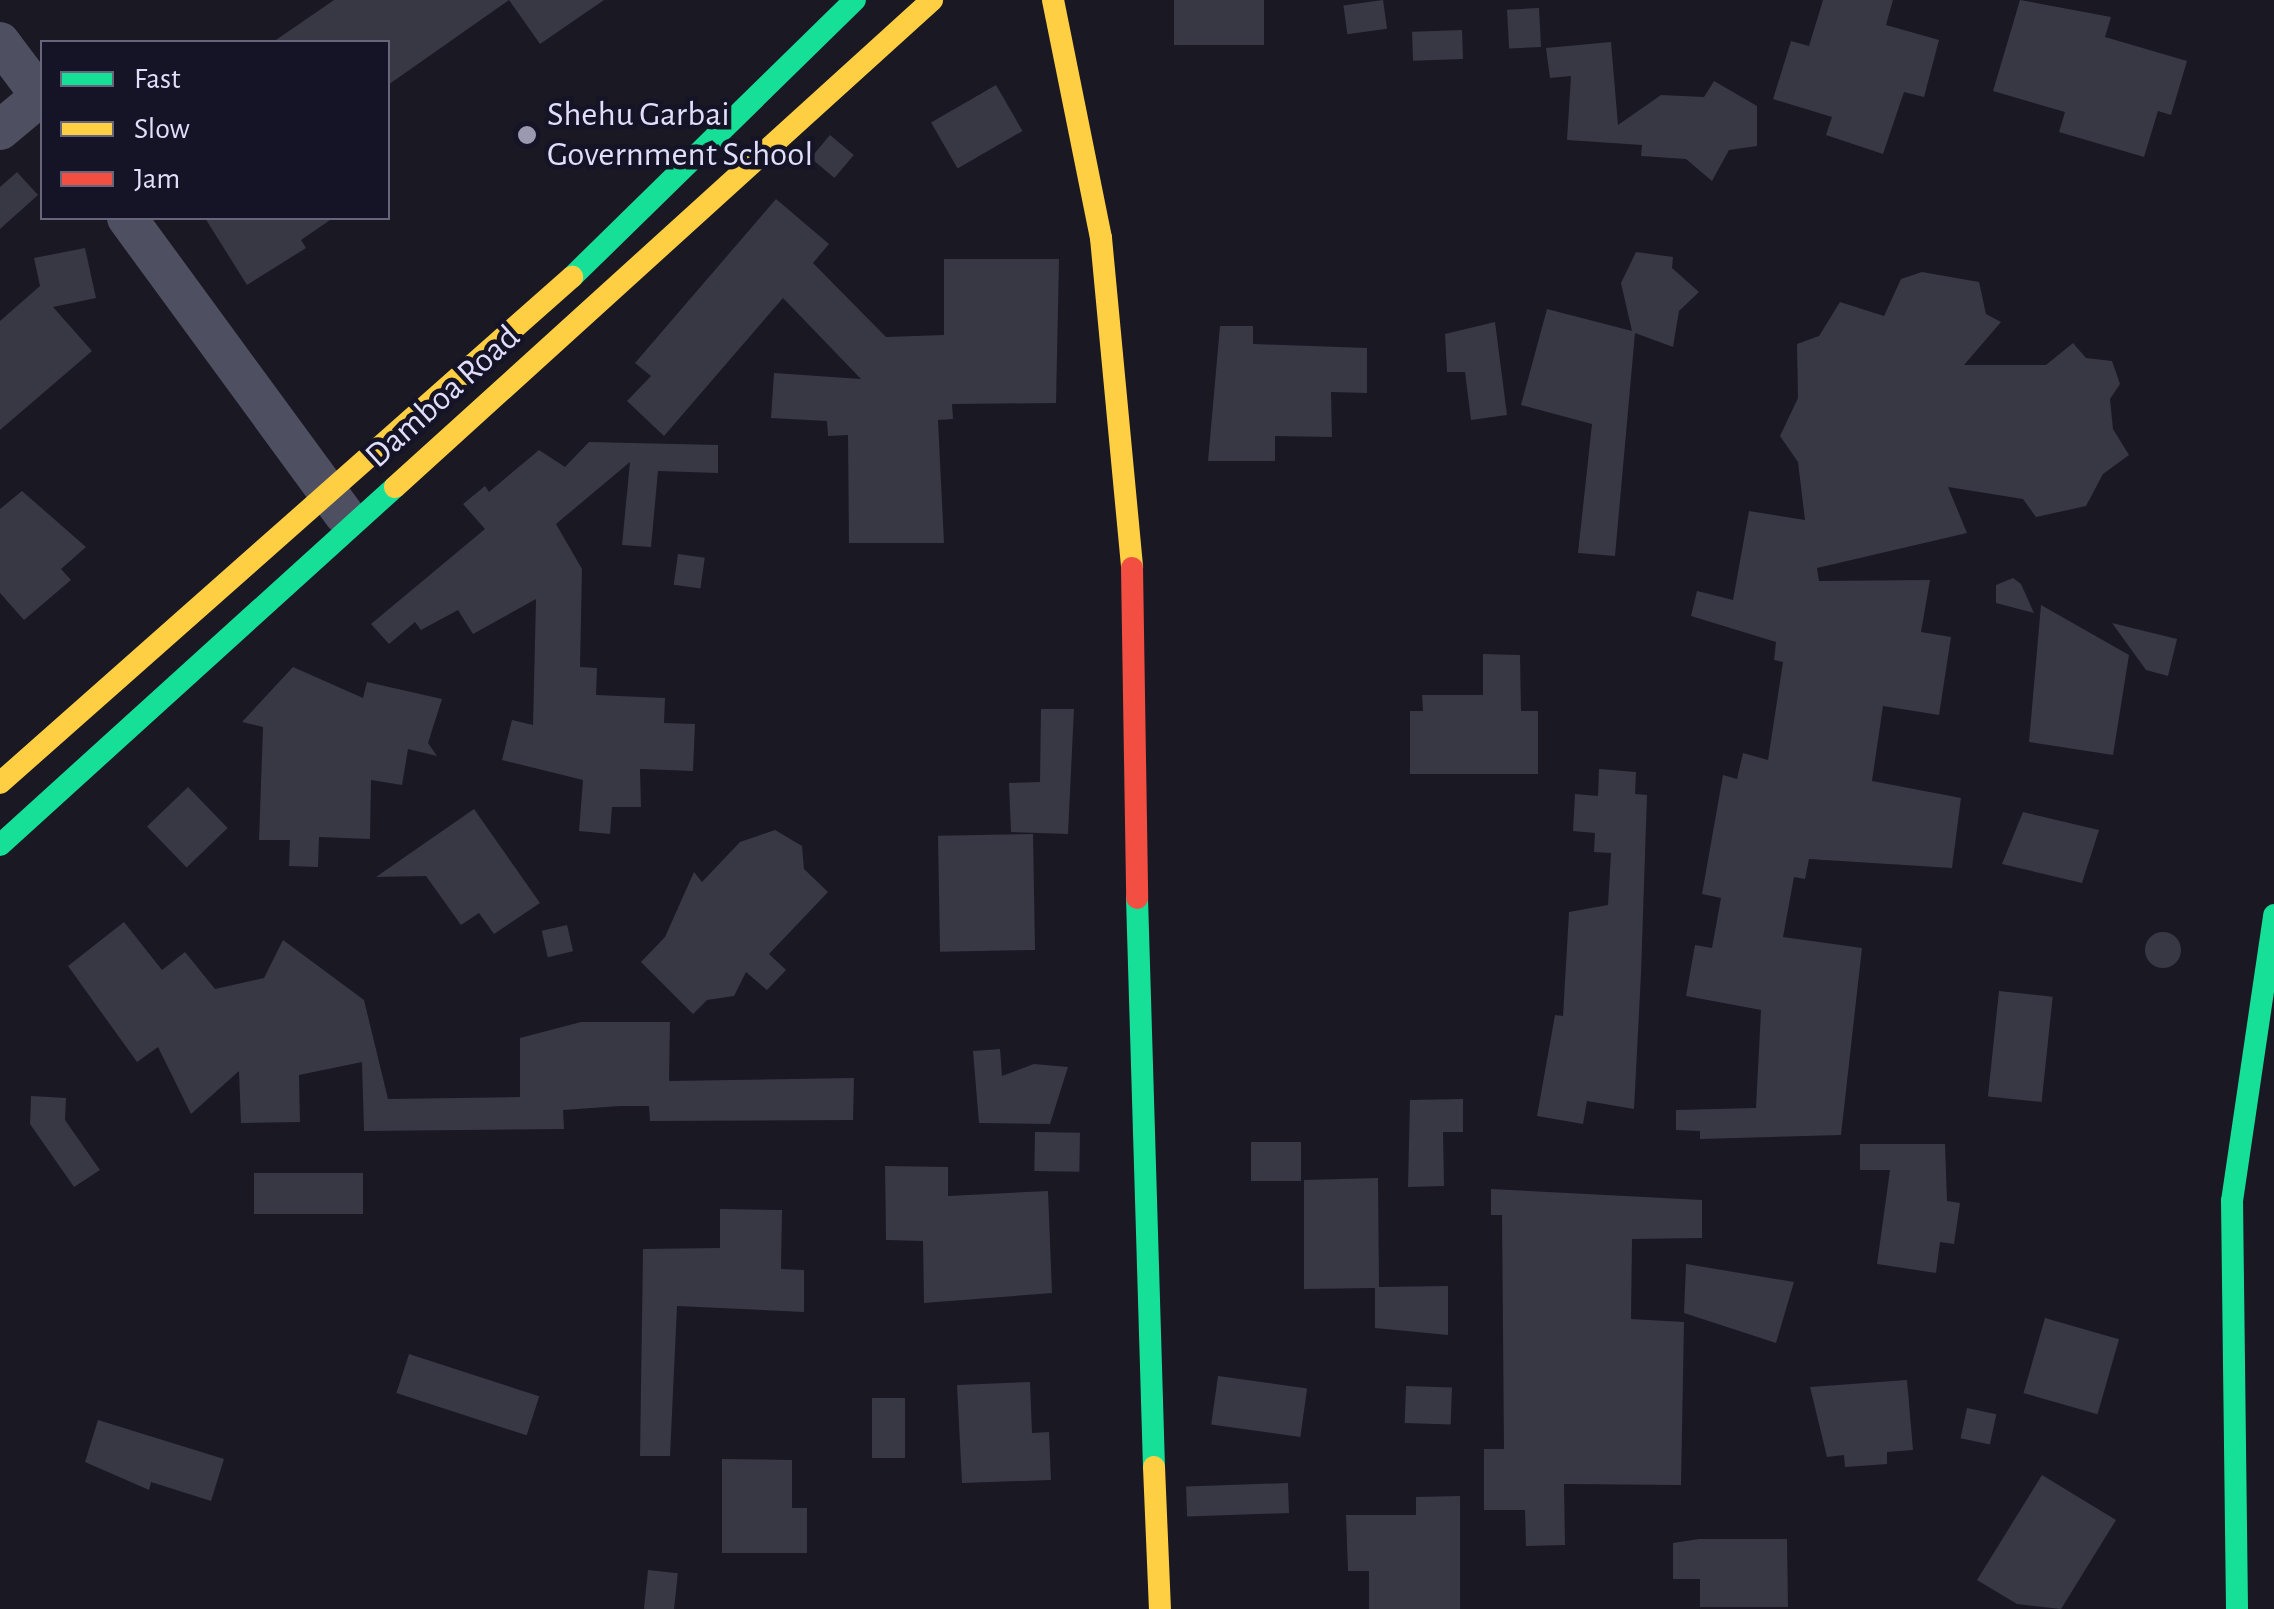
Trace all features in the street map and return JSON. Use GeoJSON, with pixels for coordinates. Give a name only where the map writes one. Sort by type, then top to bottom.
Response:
{"type":"FeatureCollection","features":[{"type":"Feature","properties":{"kind":"main road","name":"Damboa Road"},"geometry":{"type":"LineString","coordinates":[[0,783],[623,232],[855,0]]}},
{"type":"Feature","properties":{"kind":"main road","name":"Damboa Road"},"geometry":{"type":"LineString","coordinates":[[0,846],[932,0]]}},
{"type":"Feature","properties":{"kind":"main road"},"geometry":{"type":"LineString","coordinates":[[1052,0],[1101,238],[1138,624],[1136,1036],[1160,1609]]}},
{"type":"Feature","properties":{"kind":"main road"},"geometry":{"type":"LineString","coordinates":[[2237,1609],[2232,1201],[2274,915]]}},
{"type":"Feature","properties":{"kind":"street"},"geometry":{"type":"LineString","coordinates":[[0,42],[40,94]]}},
{"type":"Feature","properties":{"kind":"street"},"geometry":{"type":"LineString","coordinates":[[0,130],[40,99]]}},
{"type":"Feature","properties":{"kind":"street"},"geometry":{"type":"LineString","coordinates":[[129,220],[324,494],[354,524]]}},
{"type":"Feature","properties":{"kind":"building"},"geometry":{"type":"Polygon","coordinates":[[[334,0],[509,0],[390,84],[390,40],[276,40],[334,0]]]}},
{"type":"Feature","properties":{"kind":"building"},"geometry":{"type":"Polygon","coordinates":[[[509,0],[604,0],[540,44],[509,0]]]}},
{"type":"Feature","properties":{"kind":"building"},"geometry":{"type":"Polygon","coordinates":[[[1174,0],[1264,0],[1264,45],[1174,45],[1174,0]]]}},
{"type":"Feature","properties":{"kind":"building"},"geometry":{"type":"Polygon","coordinates":[[[1383,0],[1387,29],[1347,34],[1343,6],[1383,0]]]}},
{"type":"Feature","properties":{"kind":"building"},"geometry":{"type":"Polygon","coordinates":[[[1823,0],[1893,0],[1886,25],[1939,40],[1924,97],[1904,92],[1883,154],[1826,135],[1832,117],[1773,99],[1791,41],[1809,46],[1823,0]]]}},
{"type":"Feature","properties":{"kind":"building"},"geometry":{"type":"Polygon","coordinates":[[[2020,0],[2111,17],[2105,37],[2187,61],[2171,115],[2158,111],[2144,157],[2059,132],[2065,112],[1993,91],[2020,0]]]}},
{"type":"Feature","properties":{"kind":"building"},"geometry":{"type":"Polygon","coordinates":[[[1539,8],[1541,47],[1509,49],[1507,10],[1539,8]]]}},
{"type":"Feature","properties":{"kind":"building"},"geometry":{"type":"Polygon","coordinates":[[[1462,30],[1463,59],[1413,61],[1412,32],[1462,30]]]}},
{"type":"Feature","properties":{"kind":"building"},"geometry":{"type":"Polygon","coordinates":[[[1611,42],[1618,125],[1661,95],[1704,97],[1714,81],[1757,106],[1757,146],[1729,150],[1712,181],[1686,159],[1641,156],[1642,145],[1567,140],[1571,76],[1550,78],[1546,48],[1611,42]]]}},
{"type":"Feature","properties":{"kind":"building"},"geometry":{"type":"Polygon","coordinates":[[[996,85],[1022,131],[958,168],[931,122],[996,85]]]}},
{"type":"Feature","properties":{"kind":"building"},"geometry":{"type":"Polygon","coordinates":[[[830,135],[854,155],[834,178],[811,158],[830,135]]]}},
{"type":"Feature","properties":{"kind":"building"},"geometry":{"type":"Polygon","coordinates":[[[17,172],[38,195],[0,229],[0,187],[17,172]]]}},
{"type":"Feature","properties":{"kind":"building"},"geometry":{"type":"Polygon","coordinates":[[[776,199],[829,244],[813,263],[886,337],[944,335],[944,259],[1059,259],[1056,403],[952,404],[953,419],[938,420],[944,543],[849,543],[848,435],[828,436],[827,421],[771,418],[774,373],[861,379],[783,298],[664,436],[627,401],[651,376],[635,363],[776,199]]]}},
{"type":"Feature","properties":{"kind":"building"},"geometry":{"type":"Polygon","coordinates":[[[206,220],[330,220],[301,240],[306,248],[247,285],[206,220]]]}},
{"type":"Feature","properties":{"kind":"building"},"geometry":{"type":"Polygon","coordinates":[[[85,248],[96,298],[53,307],[92,351],[0,430],[0,321],[40,286],[34,258],[85,248]]]}},
{"type":"Feature","properties":{"kind":"building"},"geometry":{"type":"Polygon","coordinates":[[[1636,252],[1673,257],[1672,268],[1699,292],[1679,311],[1673,347],[1635,333],[1615,556],[1578,553],[1592,424],[1521,405],[1547,309],[1632,331],[1621,283],[1636,252]]]}},
{"type":"Feature","properties":{"kind":"building"},"geometry":{"type":"Polygon","coordinates":[[[1922,272],[1979,282],[1986,314],[2001,322],[1964,365],[2046,365],[2073,343],[2086,358],[2112,361],[2120,384],[2110,399],[2113,429],[2129,455],[2103,474],[2086,506],[2036,517],[2023,499],[1948,487],[1967,533],[1817,568],[1819,581],[1930,580],[1921,632],[1951,637],[1939,715],[1883,706],[1872,781],[1961,798],[1952,868],[1809,859],[1805,879],[1794,877],[1783,937],[1862,948],[1841,1135],[1700,1139],[1700,1131],[1676,1130],[1676,1110],[1756,1108],[1761,1010],[1686,996],[1695,945],[1712,948],[1721,898],[1702,894],[1723,775],[1737,779],[1743,753],[1768,760],[1783,662],[1774,660],[1776,642],[1691,616],[1697,591],[1733,600],[1749,511],[1805,520],[1798,462],[1780,436],[1798,398],[1797,344],[1819,336],[1840,302],[1884,316],[1901,279],[1922,272]]]}},
{"type":"Feature","properties":{"kind":"building"},"geometry":{"type":"Polygon","coordinates":[[[1495,322],[1507,415],[1471,420],[1465,372],[1447,372],[1445,334],[1495,322]]]}},
{"type":"Feature","properties":{"kind":"building"},"geometry":{"type":"Polygon","coordinates":[[[1220,326],[1253,326],[1253,344],[1367,348],[1367,393],[1331,392],[1332,437],[1275,436],[1275,461],[1208,461],[1220,326]]]}},
{"type":"Feature","properties":{"kind":"building"},"geometry":{"type":"Polygon","coordinates":[[[589,442],[718,445],[718,473],[658,471],[651,547],[622,545],[630,462],[556,524],[582,569],[580,667],[597,668],[596,695],[665,698],[664,723],[695,724],[693,771],[640,769],[641,807],[612,807],[610,834],[579,831],[583,780],[502,760],[512,720],[533,725],[536,599],[473,634],[458,610],[421,630],[415,622],[389,644],[371,624],[485,529],[463,504],[485,486],[489,492],[539,450],[565,467],[589,442]]]}},
{"type":"Feature","properties":{"kind":"building"},"geometry":{"type":"Polygon","coordinates":[[[22,491],[86,547],[61,569],[71,580],[24,620],[0,593],[0,509],[22,491]]]}},
{"type":"Feature","properties":{"kind":"building"},"geometry":{"type":"Polygon","coordinates":[[[678,554],[705,558],[700,588],[674,585],[678,554]]]}},
{"type":"Feature","properties":{"kind":"building"},"geometry":{"type":"Polygon","coordinates":[[[2013,578],[2021,584],[2034,613],[1996,603],[1996,585],[2013,578]]]}},
{"type":"Feature","properties":{"kind":"building"},"geometry":{"type":"Polygon","coordinates":[[[2041,605],[2129,655],[2113,755],[2029,742],[2041,605]]]}},
{"type":"Feature","properties":{"kind":"building"},"geometry":{"type":"Polygon","coordinates":[[[2112,623],[2177,639],[2168,676],[2146,670],[2112,623]]]}},
{"type":"Feature","properties":{"kind":"building"},"geometry":{"type":"Polygon","coordinates":[[[1483,654],[1520,655],[1521,711],[1538,711],[1538,774],[1410,774],[1410,711],[1423,711],[1422,695],[1483,695],[1483,654]]]}},
{"type":"Feature","properties":{"kind":"building"},"geometry":{"type":"Polygon","coordinates":[[[293,667],[363,698],[367,682],[442,699],[428,743],[437,756],[408,749],[402,785],[371,780],[370,839],[319,837],[318,867],[289,866],[290,840],[259,840],[263,727],[242,722],[293,667]]]}},
{"type":"Feature","properties":{"kind":"building"},"geometry":{"type":"Polygon","coordinates":[[[1041,709],[1074,709],[1068,834],[1011,832],[1009,783],[1040,782],[1041,709]]]}},
{"type":"Feature","properties":{"kind":"building"},"geometry":{"type":"Polygon","coordinates":[[[1599,769],[1636,772],[1635,794],[1647,795],[1641,974],[1634,1109],[1587,1101],[1583,1124],[1537,1116],[1555,1015],[1563,1016],[1569,912],[1608,905],[1611,853],[1594,852],[1595,833],[1573,831],[1575,794],[1598,796],[1599,769]]]}},
{"type":"Feature","properties":{"kind":"building"},"geometry":{"type":"Polygon","coordinates":[[[188,787],[228,828],[187,868],[147,827],[188,787]]]}},
{"type":"Feature","properties":{"kind":"building"},"geometry":{"type":"Polygon","coordinates":[[[474,809],[540,903],[494,934],[479,913],[461,925],[426,876],[376,877],[474,809]]]}},
{"type":"Feature","properties":{"kind":"building"},"geometry":{"type":"Polygon","coordinates":[[[2023,812],[2099,830],[2082,883],[2002,864],[2023,812]]]}},
{"type":"Feature","properties":{"kind":"building"},"geometry":{"type":"Polygon","coordinates":[[[775,830],[802,846],[804,869],[828,892],[769,954],[786,970],[767,990],[746,972],[734,996],[707,1000],[693,1014],[641,962],[665,937],[694,872],[702,882],[740,842],[775,830]]]}},
{"type":"Feature","properties":{"kind":"building"},"geometry":{"type":"Polygon","coordinates":[[[1033,834],[1035,950],[940,952],[938,836],[1033,834]]]}},
{"type":"Feature","properties":{"kind":"building"},"geometry":{"type":"Polygon","coordinates":[[[124,922],[162,970],[185,952],[215,989],[264,978],[283,940],[364,1000],[388,1099],[520,1097],[520,1038],[581,1022],[670,1022],[669,1081],[854,1078],[853,1120],[650,1121],[649,1106],[620,1106],[563,1110],[564,1129],[364,1131],[362,1062],[299,1075],[300,1122],[241,1123],[239,1071],[191,1114],[158,1047],[137,1062],[68,966],[124,922]]]}},
{"type":"Feature","properties":{"kind":"building"},"geometry":{"type":"Polygon","coordinates":[[[567,925],[573,951],[548,957],[542,931],[567,925]]]}},
{"type":"Feature","properties":{"kind":"building"},"geometry":{"type":"Polygon","coordinates":[[[2163,932],[2176,937],[2181,950],[2176,963],[2163,968],[2150,963],[2145,950],[2150,937],[2163,932]]]}},
{"type":"Feature","properties":{"kind":"building"},"geometry":{"type":"Polygon","coordinates":[[[1999,991],[2053,997],[2042,1102],[1988,1096],[1999,991]]]}},
{"type":"Feature","properties":{"kind":"building"},"geometry":{"type":"Polygon","coordinates":[[[1000,1049],[1002,1076],[1034,1064],[1068,1067],[1050,1124],[979,1123],[973,1051],[1000,1049]]]}},
{"type":"Feature","properties":{"kind":"building"},"geometry":{"type":"Polygon","coordinates":[[[31,1096],[66,1098],[65,1120],[100,1170],[74,1187],[30,1124],[31,1096]]]}},
{"type":"Feature","properties":{"kind":"building"},"geometry":{"type":"Polygon","coordinates":[[[1463,1099],[1463,1132],[1443,1132],[1444,1186],[1408,1187],[1410,1100],[1463,1099]]]}},
{"type":"Feature","properties":{"kind":"building"},"geometry":{"type":"Polygon","coordinates":[[[1035,1132],[1080,1133],[1079,1172],[1034,1171],[1035,1132]]]}},
{"type":"Feature","properties":{"kind":"building"},"geometry":{"type":"Polygon","coordinates":[[[1251,1142],[1301,1142],[1301,1181],[1251,1181],[1251,1142]]]}},
{"type":"Feature","properties":{"kind":"building"},"geometry":{"type":"Polygon","coordinates":[[[1860,1144],[1945,1144],[1947,1201],[1960,1203],[1954,1244],[1940,1242],[1936,1273],[1877,1264],[1890,1170],[1860,1170],[1860,1144]]]}},
{"type":"Feature","properties":{"kind":"building"},"geometry":{"type":"Polygon","coordinates":[[[885,1166],[948,1167],[948,1196],[1048,1191],[1052,1293],[924,1303],[923,1241],[886,1240],[885,1166]]]}},
{"type":"Feature","properties":{"kind":"building"},"geometry":{"type":"Polygon","coordinates":[[[254,1173],[363,1173],[363,1214],[254,1214],[254,1173]]]}},
{"type":"Feature","properties":{"kind":"building"},"geometry":{"type":"Polygon","coordinates":[[[1378,1178],[1379,1287],[1448,1286],[1448,1335],[1375,1328],[1375,1288],[1304,1289],[1304,1180],[1378,1178]]]}},
{"type":"Feature","properties":{"kind":"building"},"geometry":{"type":"Polygon","coordinates":[[[1491,1189],[1702,1200],[1702,1238],[1632,1239],[1631,1319],[1684,1322],[1681,1485],[1564,1484],[1565,1545],[1526,1546],[1525,1510],[1484,1510],[1484,1449],[1504,1449],[1502,1215],[1491,1215],[1491,1189]]]}},
{"type":"Feature","properties":{"kind":"building"},"geometry":{"type":"Polygon","coordinates":[[[720,1209],[782,1210],[781,1269],[804,1270],[804,1312],[677,1306],[670,1456],[640,1456],[643,1249],[720,1248],[720,1209]]]}},
{"type":"Feature","properties":{"kind":"building"},"geometry":{"type":"Polygon","coordinates":[[[1686,1264],[1794,1282],[1776,1343],[1684,1313],[1686,1264]]]}},
{"type":"Feature","properties":{"kind":"building"},"geometry":{"type":"Polygon","coordinates":[[[2045,1318],[2119,1339],[2098,1414],[2024,1393],[2045,1318]]]}},
{"type":"Feature","properties":{"kind":"building"},"geometry":{"type":"Polygon","coordinates":[[[409,1354],[539,1396],[527,1435],[396,1393],[409,1354]]]}},
{"type":"Feature","properties":{"kind":"building"},"geometry":{"type":"Polygon","coordinates":[[[1218,1376],[1307,1389],[1300,1437],[1211,1425],[1218,1376]]]}},
{"type":"Feature","properties":{"kind":"building"},"geometry":{"type":"Polygon","coordinates":[[[1907,1380],[1913,1450],[1887,1452],[1887,1464],[1845,1467],[1844,1455],[1827,1457],[1810,1387],[1907,1380]]]}},
{"type":"Feature","properties":{"kind":"building"},"geometry":{"type":"Polygon","coordinates":[[[1030,1382],[1032,1433],[1049,1432],[1051,1480],[962,1483],[957,1385],[1030,1382]]]}},
{"type":"Feature","properties":{"kind":"building"},"geometry":{"type":"Polygon","coordinates":[[[1406,1386],[1452,1388],[1451,1425],[1405,1423],[1406,1386]]]}},
{"type":"Feature","properties":{"kind":"building"},"geometry":{"type":"Polygon","coordinates":[[[872,1398],[905,1398],[905,1458],[872,1458],[872,1398]]]}},
{"type":"Feature","properties":{"kind":"building"},"geometry":{"type":"Polygon","coordinates":[[[1967,1408],[1996,1414],[1990,1445],[1961,1438],[1967,1408]]]}},
{"type":"Feature","properties":{"kind":"building"},"geometry":{"type":"Polygon","coordinates":[[[98,1420],[224,1459],[211,1501],[151,1482],[149,1490],[85,1462],[98,1420]]]}},
{"type":"Feature","properties":{"kind":"building"},"geometry":{"type":"Polygon","coordinates":[[[722,1459],[792,1460],[792,1508],[807,1508],[807,1553],[722,1553],[722,1459]]]}},
{"type":"Feature","properties":{"kind":"building"},"geometry":{"type":"Polygon","coordinates":[[[2042,1475],[2116,1520],[2061,1609],[2017,1604],[1977,1580],[2042,1475]]]}},
{"type":"Feature","properties":{"kind":"building"},"geometry":{"type":"Polygon","coordinates":[[[1288,1483],[1289,1513],[1187,1517],[1186,1487],[1288,1483]]]}},
{"type":"Feature","properties":{"kind":"building"},"geometry":{"type":"Polygon","coordinates":[[[1460,1496],[1460,1609],[1369,1609],[1369,1571],[1348,1571],[1346,1515],[1416,1515],[1416,1497],[1460,1496]]]}},
{"type":"Feature","properties":{"kind":"building"},"geometry":{"type":"Polygon","coordinates":[[[1699,1539],[1787,1539],[1788,1607],[1700,1607],[1700,1579],[1673,1579],[1673,1543],[1699,1539]]]}},
{"type":"Feature","properties":{"kind":"building"},"geometry":{"type":"Polygon","coordinates":[[[648,1570],[678,1573],[674,1609],[644,1609],[648,1570]]]}},
{"type":"Feature","properties":{"kind":"traffic: fast"},"geometry":{"type":"LineString","coordinates":[[572,277],[855,0]]}},
{"type":"Feature","properties":{"kind":"traffic: fast"},"geometry":{"type":"LineString","coordinates":[[0,845],[395,487]]}},
{"type":"Feature","properties":{"kind":"traffic: fast"},"geometry":{"type":"LineString","coordinates":[[1137,898],[1154,1467]]}},
{"type":"Feature","properties":{"kind":"traffic: fast"},"geometry":{"type":"LineString","coordinates":[[2237,1609],[2232,1201],[2274,915]]}},
{"type":"Feature","properties":{"kind":"traffic: slow"},"geometry":{"type":"LineString","coordinates":[[395,487],[932,0]]}},
{"type":"Feature","properties":{"kind":"traffic: slow"},"geometry":{"type":"LineString","coordinates":[[1053,0],[1101,238],[1132,568]]}},
{"type":"Feature","properties":{"kind":"traffic: slow"},"geometry":{"type":"LineString","coordinates":[[0,783],[572,277]]}},
{"type":"Feature","properties":{"kind":"traffic: slow"},"geometry":{"type":"LineString","coordinates":[[1154,1467],[1160,1609]]}},
{"type":"Feature","properties":{"kind":"traffic: jam"},"geometry":{"type":"LineString","coordinates":[[1132,568],[1137,898]]}},
{"type":"Feature","properties":{"kind":"place","name":"Shehu Garbai Government School"},"geometry":{"type":"Point","coordinates":[527,135]}}]}
